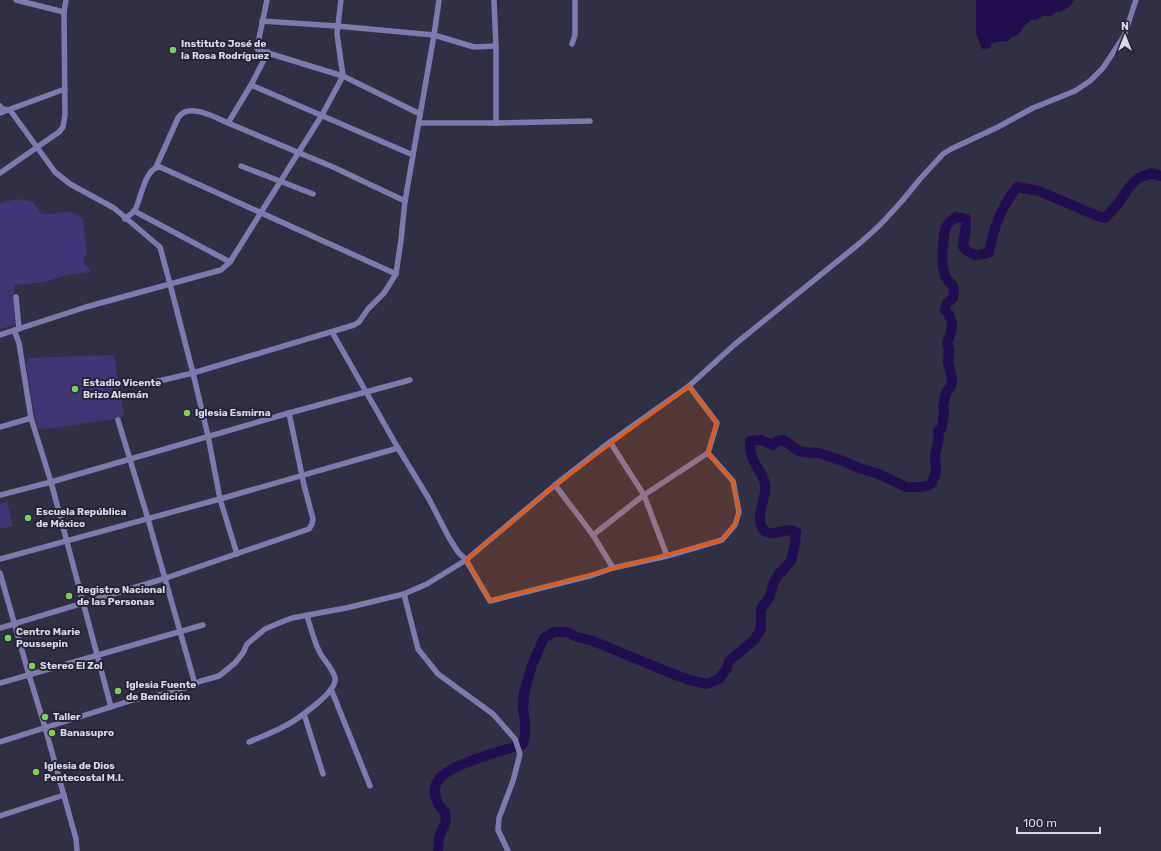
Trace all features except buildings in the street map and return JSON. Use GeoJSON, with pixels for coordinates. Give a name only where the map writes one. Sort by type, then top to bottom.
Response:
{"type":"FeatureCollection","features":[{"type":"Feature","properties":{"kind":"street"},"geometry":{"type":"LineString","coordinates":[[16,0],[64,12]]}},
{"type":"Feature","properties":{"kind":"street"},"geometry":{"type":"LineString","coordinates":[[0,173],[59,132],[63,127],[65,115],[64,12],[66,0]]}},
{"type":"Feature","properties":{"kind":"street"},"geometry":{"type":"LineString","coordinates":[[267,0],[257,48],[258,50],[343,76],[420,114]]}},
{"type":"Feature","properties":{"kind":"street"},"geometry":{"type":"LineString","coordinates":[[0,335],[86,307],[221,270],[230,262],[322,115],[343,76],[337,36],[341,0]]}},
{"type":"Feature","properties":{"kind":"street"},"geometry":{"type":"LineString","coordinates":[[142,386],[193,373],[332,332],[359,322],[368,309],[384,293],[396,274],[405,201],[434,35],[438,0]]}},
{"type":"Feature","properties":{"kind":"street"},"geometry":{"type":"LineString","coordinates":[[494,0],[496,46],[496,123]]}},
{"type":"Feature","properties":{"kind":"street"},"geometry":{"type":"LineString","coordinates":[[572,44],[575,35],[575,0]]}},
{"type":"Feature","properties":{"kind":"street"},"geometry":{"type":"LineString","coordinates":[[0,742],[133,700],[175,692],[219,676],[236,663],[246,644],[265,629],[292,618],[346,608],[404,594],[427,584],[466,560],[555,485],[610,442],[689,386],[734,345],[870,234],[902,201],[943,154],[1033,108],[1075,91],[1090,81],[1103,68],[1124,36],[1136,0]]}},
{"type":"Feature","properties":{"kind":"street"},"geometry":{"type":"LineString","coordinates":[[262,21],[434,35],[474,46],[496,46]]}},
{"type":"Feature","properties":{"kind":"street"},"geometry":{"type":"LineString","coordinates":[[228,123],[251,85],[268,52]]}},
{"type":"Feature","properties":{"kind":"street"},"geometry":{"type":"LineString","coordinates":[[251,85],[413,155]]}},
{"type":"Feature","properties":{"kind":"street"},"geometry":{"type":"LineString","coordinates":[[0,113],[65,89]]}},
{"type":"Feature","properties":{"kind":"street"},"geometry":{"type":"LineString","coordinates":[[0,106],[3,109],[8,110],[60,177],[75,187],[114,208],[125,219],[155,242],[160,248],[193,373],[208,436],[220,499],[237,554]]}},
{"type":"Feature","properties":{"kind":"street"},"geometry":{"type":"LineString","coordinates":[[125,219],[134,211],[143,188],[152,170],[156,167],[178,118],[182,112],[189,111],[202,113],[298,152],[371,184],[405,201]]}},
{"type":"Feature","properties":{"kind":"street"},"geometry":{"type":"LineString","coordinates":[[419,123],[590,121]]}},
{"type":"Feature","properties":{"kind":"street"},"geometry":{"type":"LineString","coordinates":[[241,166],[313,194]]}},
{"type":"Feature","properties":{"kind":"street"},"geometry":{"type":"LineString","coordinates":[[156,167],[160,167],[261,212],[396,274]]}},
{"type":"Feature","properties":{"kind":"street"},"geometry":{"type":"LineString","coordinates":[[134,211],[230,262]]}},
{"type":"Feature","properties":{"kind":"street"},"geometry":{"type":"LineString","coordinates":[[16,297],[16,329],[31,418],[51,482],[111,707]]}},
{"type":"Feature","properties":{"kind":"street"},"geometry":{"type":"LineString","coordinates":[[332,332],[365,392],[429,499],[448,536],[458,552],[466,560],[490,601],[613,568],[667,556],[722,540],[735,525],[739,512],[733,481],[708,453]]}},
{"type":"Feature","properties":{"kind":"street"},"geometry":{"type":"LineString","coordinates":[[0,495],[51,482],[208,436],[410,380]]}},
{"type":"Feature","properties":{"kind":"street"},"geometry":{"type":"LineString","coordinates":[[593,535],[644,495],[708,453],[717,423],[689,386]]}},
{"type":"Feature","properties":{"kind":"street"},"geometry":{"type":"LineString","coordinates":[[0,628],[166,578],[305,531],[310,527],[313,519],[289,413]]}},
{"type":"Feature","properties":{"kind":"street"},"geometry":{"type":"LineString","coordinates":[[0,427],[31,418]]}},
{"type":"Feature","properties":{"kind":"street"},"geometry":{"type":"LineString","coordinates":[[118,420],[166,578],[195,684]]}},
{"type":"Feature","properties":{"kind":"street"},"geometry":{"type":"LineString","coordinates":[[610,442],[644,495],[667,556]]}},
{"type":"Feature","properties":{"kind":"street"},"geometry":{"type":"LineString","coordinates":[[0,559],[67,542],[398,448]]}},
{"type":"Feature","properties":{"kind":"street"},"geometry":{"type":"LineString","coordinates":[[555,485],[593,535],[613,568]]}},
{"type":"Feature","properties":{"kind":"street"},"geometry":{"type":"LineString","coordinates":[[0,573],[28,675],[45,727],[64,795],[76,839],[77,851]]}},
{"type":"Feature","properties":{"kind":"street"},"geometry":{"type":"LineString","coordinates":[[404,594],[418,649],[438,674],[493,714],[515,739],[520,754],[513,781],[500,818],[498,830],[508,851]]}},
{"type":"Feature","properties":{"kind":"street"},"geometry":{"type":"LineString","coordinates":[[249,742],[283,728],[304,714],[332,689],[335,682],[335,677],[319,651],[307,616]]}},
{"type":"Feature","properties":{"kind":"street"},"geometry":{"type":"LineString","coordinates":[[0,683],[203,624]]}},
{"type":"Feature","properties":{"kind":"street"},"geometry":{"type":"LineString","coordinates":[[332,689],[370,786]]}},
{"type":"Feature","properties":{"kind":"street"},"geometry":{"type":"LineString","coordinates":[[304,714],[323,774]]}},
{"type":"Feature","properties":{"kind":"street"},"geometry":{"type":"LineString","coordinates":[[0,816],[64,795]]}},
{"type":"Feature","properties":{"kind":"highlighted area"},"geometry":{"type":"Polygon","coordinates":[[[689,386],[717,423],[708,453],[733,481],[739,512],[735,525],[722,540],[490,601],[466,560],[555,485],[689,386]]]}},
{"type":"Feature","properties":{"kind":"shaded area"},"geometry":{"type":"Polygon","coordinates":[[[976,0],[1074,0],[1070,6],[1061,12],[1056,12],[1051,16],[1043,16],[1036,20],[1031,20],[1018,35],[1010,38],[1008,42],[1003,41],[992,43],[990,48],[982,49],[976,34],[976,0]]]}},
{"type":"Feature","properties":{"kind":"shaded area"},"geometry":{"type":"Polygon","coordinates":[[[17,199],[33,202],[42,214],[67,212],[77,215],[83,219],[87,254],[83,258],[85,265],[88,267],[90,272],[68,275],[44,282],[15,285],[15,325],[0,329],[0,203],[17,199]]]}},
{"type":"Feature","properties":{"kind":"shaded area","name":"Estadio Vicente Brizo Alemán"},"geometry":{"type":"Polygon","coordinates":[[[114,355],[124,416],[120,418],[40,430],[37,428],[26,363],[29,358],[114,355]]]}},
{"type":"Feature","properties":{"kind":"shaded area"},"geometry":{"type":"Polygon","coordinates":[[[7,502],[13,526],[0,529],[0,504],[7,502]]]}},
{"type":"Feature","properties":{"kind":"waterway"},"geometry":{"type":"LineString","coordinates":[[438,851],[439,837],[446,821],[445,812],[436,800],[435,791],[438,781],[447,772],[467,762],[523,744],[525,735],[523,709],[524,693],[532,665],[544,638],[554,632],[567,632],[689,680],[707,684],[719,679],[727,668],[729,661],[754,640],[761,629],[761,609],[769,598],[774,582],[791,561],[796,532],[787,530],[771,533],[764,530],[761,525],[760,514],[765,495],[765,484],[751,455],[750,441],[761,440],[773,445],[777,441],[784,440],[797,450],[818,453],[843,461],[879,474],[906,487],[923,487],[931,484],[936,472],[935,454],[939,438],[938,431],[942,428],[944,411],[943,406],[946,393],[951,386],[952,378],[948,362],[949,350],[947,343],[951,332],[952,323],[945,310],[947,303],[953,298],[954,288],[945,274],[942,257],[945,230],[952,220],[956,217],[966,219],[963,247],[972,254],[981,255],[989,252],[993,234],[999,218],[1017,187],[1039,191],[1105,218],[1138,178],[1152,173],[1161,176]]}},
{"type":"Feature","properties":{"kind":"place","name":"Instituto José de la Rosa Rodríguez"},"geometry":{"type":"Point","coordinates":[173,50]}},
{"type":"Feature","properties":{"kind":"place","name":"Estadio Vicente Brizo Alemán"},"geometry":{"type":"Point","coordinates":[75,389]}},
{"type":"Feature","properties":{"kind":"place","name":"Iglesia Esmirna"},"geometry":{"type":"Point","coordinates":[187,413]}},
{"type":"Feature","properties":{"kind":"place","name":"Escuela República de México"},"geometry":{"type":"Point","coordinates":[28,518]}},
{"type":"Feature","properties":{"kind":"place","name":"Registro Nacional de las Personas"},"geometry":{"type":"Point","coordinates":[69,596]}},
{"type":"Feature","properties":{"kind":"place","name":"Centro Marie Poussepin"},"geometry":{"type":"Point","coordinates":[8,638]}},
{"type":"Feature","properties":{"kind":"place","name":"Stereo El Zol"},"geometry":{"type":"Point","coordinates":[32,666]}},
{"type":"Feature","properties":{"kind":"place","name":"Iglesia Fuente de Bendición"},"geometry":{"type":"Point","coordinates":[118,691]}},
{"type":"Feature","properties":{"kind":"place","name":"Taller"},"geometry":{"type":"Point","coordinates":[45,717]}},
{"type":"Feature","properties":{"kind":"place","name":"Banasupro"},"geometry":{"type":"Point","coordinates":[52,733]}},
{"type":"Feature","properties":{"kind":"place","name":"Iglesia de Dios Pentecostal M.I."},"geometry":{"type":"Point","coordinates":[36,772]}}]}
